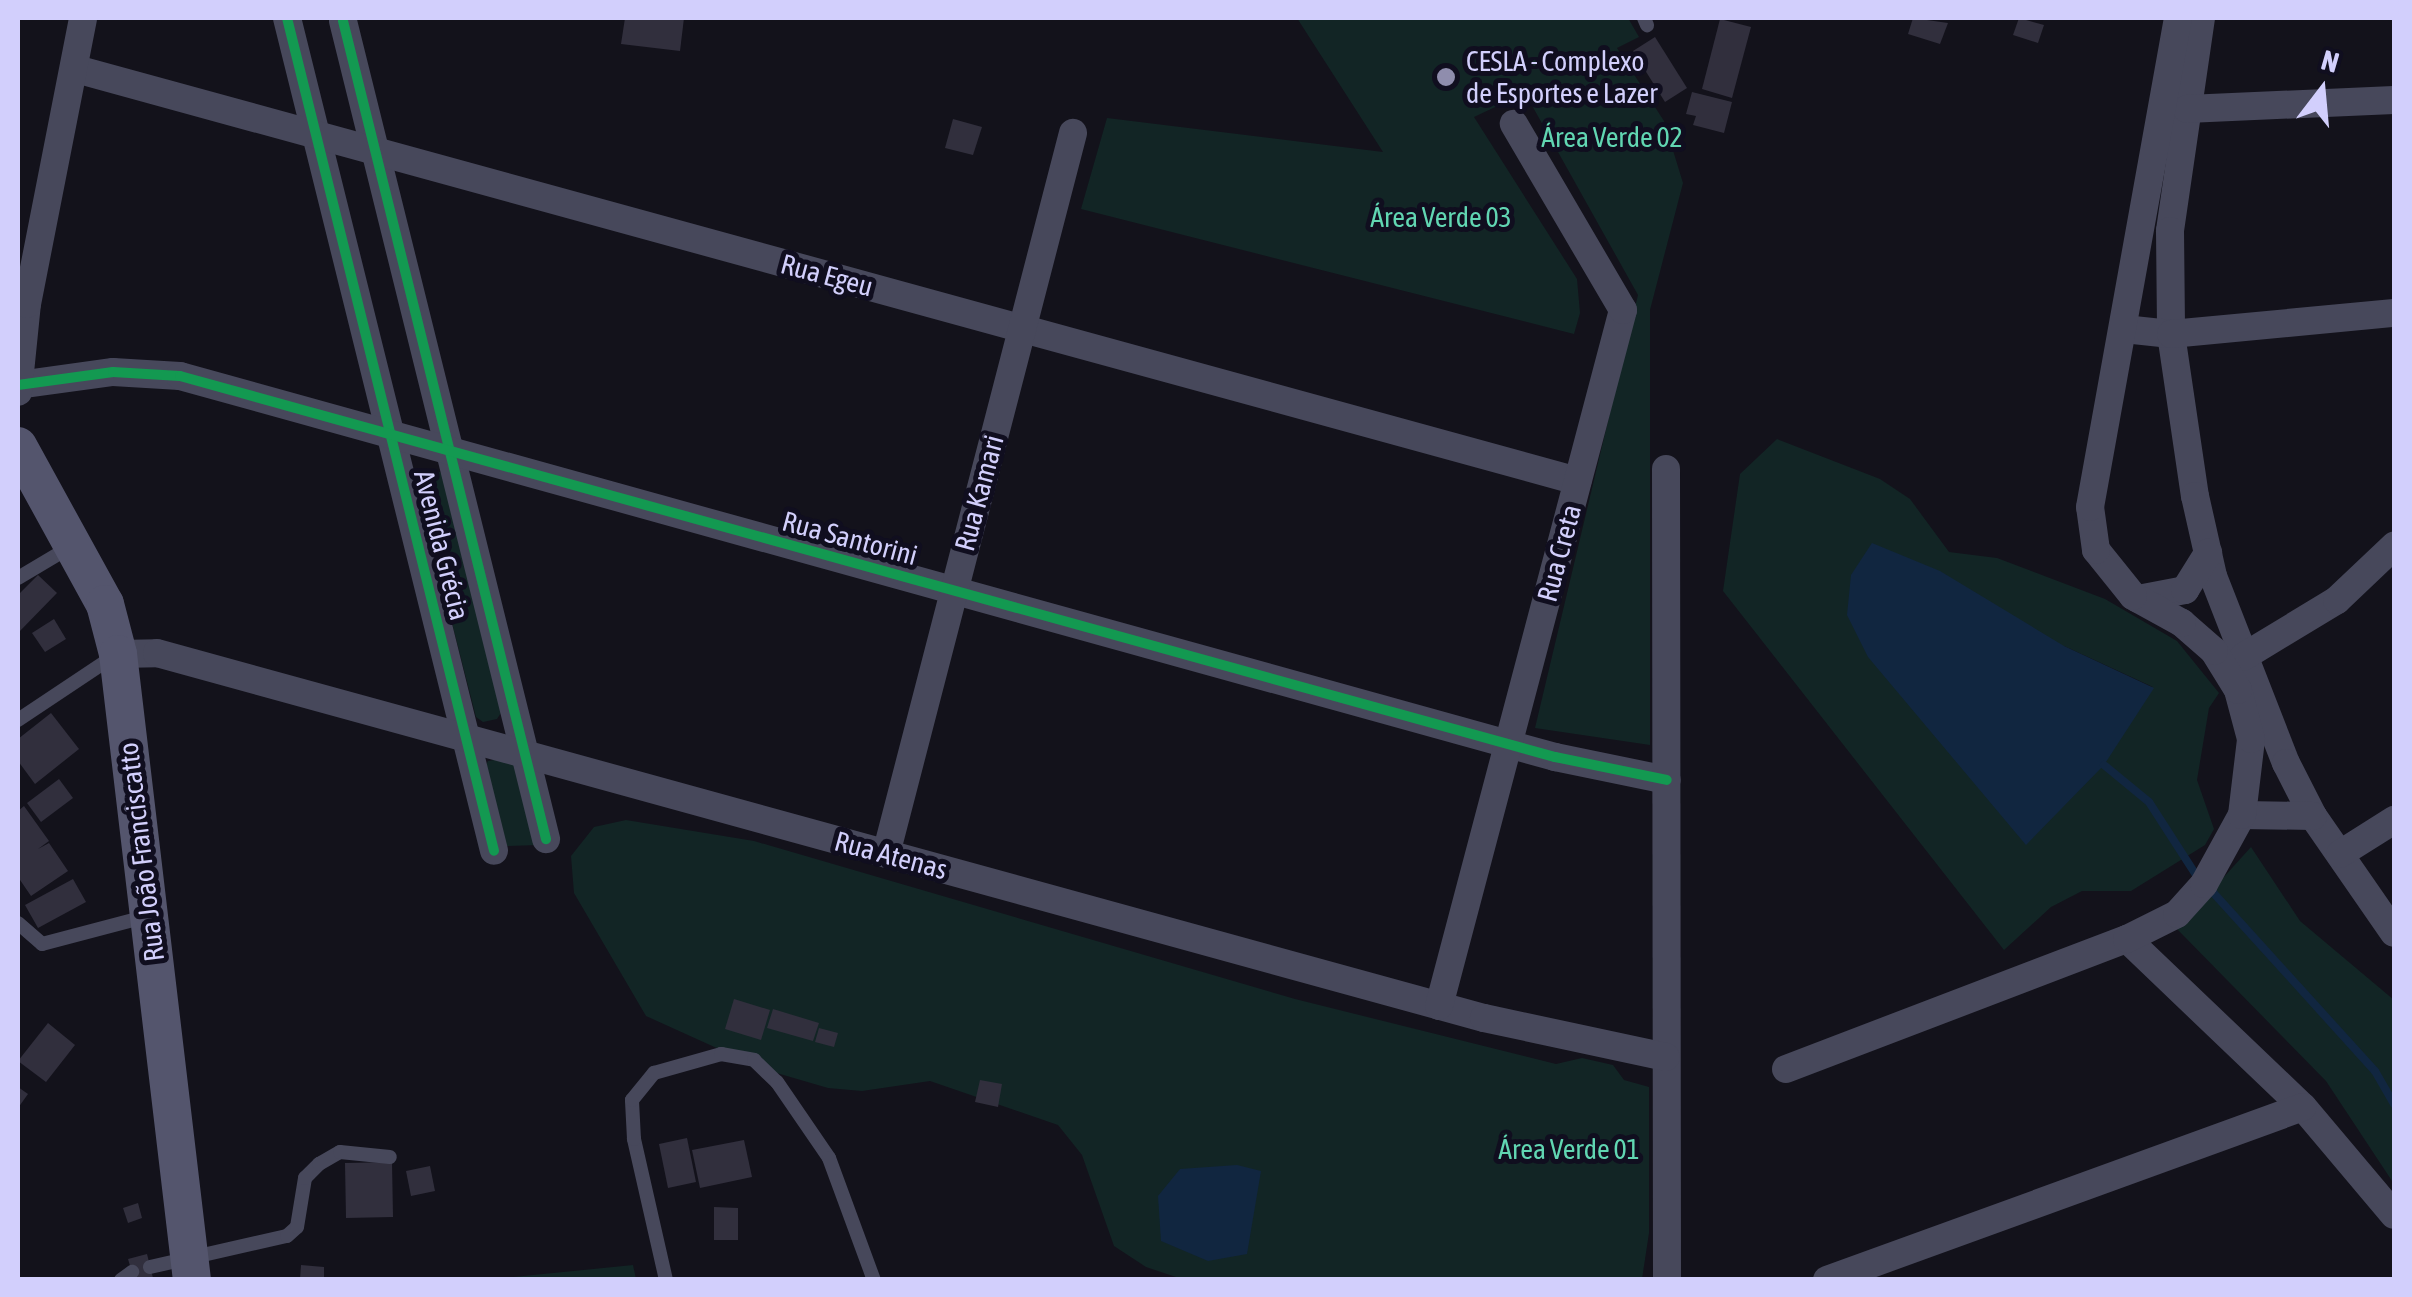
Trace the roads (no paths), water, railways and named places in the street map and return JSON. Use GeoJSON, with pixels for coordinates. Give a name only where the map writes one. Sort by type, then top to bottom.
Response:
{"type":"FeatureCollection","features":[{"type":"Feature","properties":{"kind":"street"},"geometry":{"type":"LineString","coordinates":[[18,388],[28,304],[84,18]]}},
{"type":"Feature","properties":{"kind":"street","name":"Avenida Grécia"},"geometry":{"type":"LineString","coordinates":[[287,18],[494,851]]}},
{"type":"Feature","properties":{"kind":"street"},"geometry":{"type":"LineString","coordinates":[[1786,1068],[2127,939],[2172,916],[2204,884],[2242,816],[2251,738],[2238,690],[2214,651],[2182,623],[2138,599],[2096,550],[2090,507],[2178,18]]}},
{"type":"Feature","properties":{"kind":"street"},"geometry":{"type":"LineString","coordinates":[[2202,18],[2170,232],[2171,334],[2208,553],[2243,657],[2313,816],[2394,933]]}},
{"type":"Feature","properties":{"kind":"street","name":"Avenida Grécia"},"geometry":{"type":"LineString","coordinates":[[343,21],[546,840]]}},
{"type":"Feature","properties":{"kind":"street","name":"Rua Egeu"},"geometry":{"type":"LineString","coordinates":[[76,69],[1578,481]]}},
{"type":"Feature","properties":{"kind":"street"},"geometry":{"type":"LineString","coordinates":[[2188,109],[2394,100]]}},
{"type":"Feature","properties":{"kind":"street","name":"Rua Creta"},"geometry":{"type":"LineString","coordinates":[[1439,1006],[1623,310],[1514,124]]}},
{"type":"Feature","properties":{"kind":"street","name":"Rua Kamari"},"geometry":{"type":"LineString","coordinates":[[886,854],[1073,133]]}},
{"type":"Feature","properties":{"kind":"street"},"geometry":{"type":"LineString","coordinates":[[2124,329],[2171,334],[2394,313]]}},
{"type":"Feature","properties":{"kind":"street","name":"Rua Santorini"},"geometry":{"type":"LineString","coordinates":[[18,388],[149,371],[391,434],[1508,744],[1667,780]]}},
{"type":"Feature","properties":{"kind":"street","name":"Rua João Franciscatto"},"geometry":{"type":"LineString","coordinates":[[18,446],[106,604],[118,654],[190,1268]]}},
{"type":"Feature","properties":{"kind":"street"},"geometry":{"type":"LineString","coordinates":[[1666,469],[1667,1280]]}},
{"type":"Feature","properties":{"kind":"street"},"geometry":{"type":"LineString","coordinates":[[2243,657],[2336,600],[2394,546]]}},
{"type":"Feature","properties":{"kind":"street"},"geometry":{"type":"LineString","coordinates":[[2138,599],[2186,590],[2208,553]]}},
{"type":"Feature","properties":{"kind":"street","name":"Rua Atenas"},"geometry":{"type":"LineString","coordinates":[[118,654],[157,653],[1439,1006],[1666,1057]]}},
{"type":"Feature","properties":{"kind":"street"},"geometry":{"type":"LineString","coordinates":[[2242,816],[2313,816]]}},
{"type":"Feature","properties":{"kind":"street"},"geometry":{"type":"LineString","coordinates":[[2340,854],[2394,820]]}},
{"type":"Feature","properties":{"kind":"street"},"geometry":{"type":"LineString","coordinates":[[2165,972],[2172,916]]}},
{"type":"Feature","properties":{"kind":"street"},"geometry":{"type":"LineString","coordinates":[[2127,939],[2302,1107],[2394,1216]]}},
{"type":"Feature","properties":{"kind":"street"},"geometry":{"type":"LineString","coordinates":[[1827,1280],[2302,1107]]}},
{"type":"Feature","properties":{"kind":"lane"},"geometry":{"type":"LineString","coordinates":[[18,578],[76,545]]}},
{"type":"Feature","properties":{"kind":"lane"},"geometry":{"type":"LineString","coordinates":[[18,720],[118,654]]}},
{"type":"Feature","properties":{"kind":"lane"},"geometry":{"type":"LineString","coordinates":[[18,923],[42,944],[148,916]]}},
{"type":"Feature","properties":{"kind":"lane"},"geometry":{"type":"LineString","coordinates":[[666,1280],[634,1139],[632,1100],[654,1073],[721,1054],[754,1060],[777,1082],[829,1158],[874,1280]]}},
{"type":"Feature","properties":{"kind":"lane"},"geometry":{"type":"LineString","coordinates":[[150,1267],[190,1268],[287,1236],[297,1227],[306,1178],[340,1152],[390,1157]]}},
{"type":"Feature","properties":{"kind":"water"},"geometry":{"type":"Polygon","coordinates":[[[1872,543],[1940,571],[2064,646],[2154,688],[2104,765],[2026,845],[1868,657],[1847,615],[1851,575],[1872,543]]]}},
{"type":"Feature","properties":{"kind":"water"},"geometry":{"type":"Polygon","coordinates":[[[1237,1165],[1261,1171],[1247,1254],[1208,1261],[1161,1241],[1158,1196],[1180,1169],[1237,1165]]]}},
{"type":"Feature","properties":{"kind":"waterway"},"geometry":{"type":"LineString","coordinates":[[2104,765],[2149,802],[2196,875]]}},
{"type":"Feature","properties":{"kind":"waterway"},"geometry":{"type":"LineString","coordinates":[[2209,888],[2375,1071],[2394,1104]]}},
{"type":"Feature","properties":{"kind":"place","name":"CESLA - Complexo de Esportes e Lazer"},"geometry":{"type":"Point","coordinates":[1446,77]}},
{"type":"Feature","properties":{"kind":"park label","name":"Área Verde 02"},"geometry":{"type":"Point","coordinates":[1612,137]}},
{"type":"Feature","properties":{"kind":"park label","name":"Área Verde 03"},"geometry":{"type":"Point","coordinates":[1441,217]}},
{"type":"Feature","properties":{"kind":"park label","name":"Área Verde 01"},"geometry":{"type":"Point","coordinates":[1569,1149]}}]}
